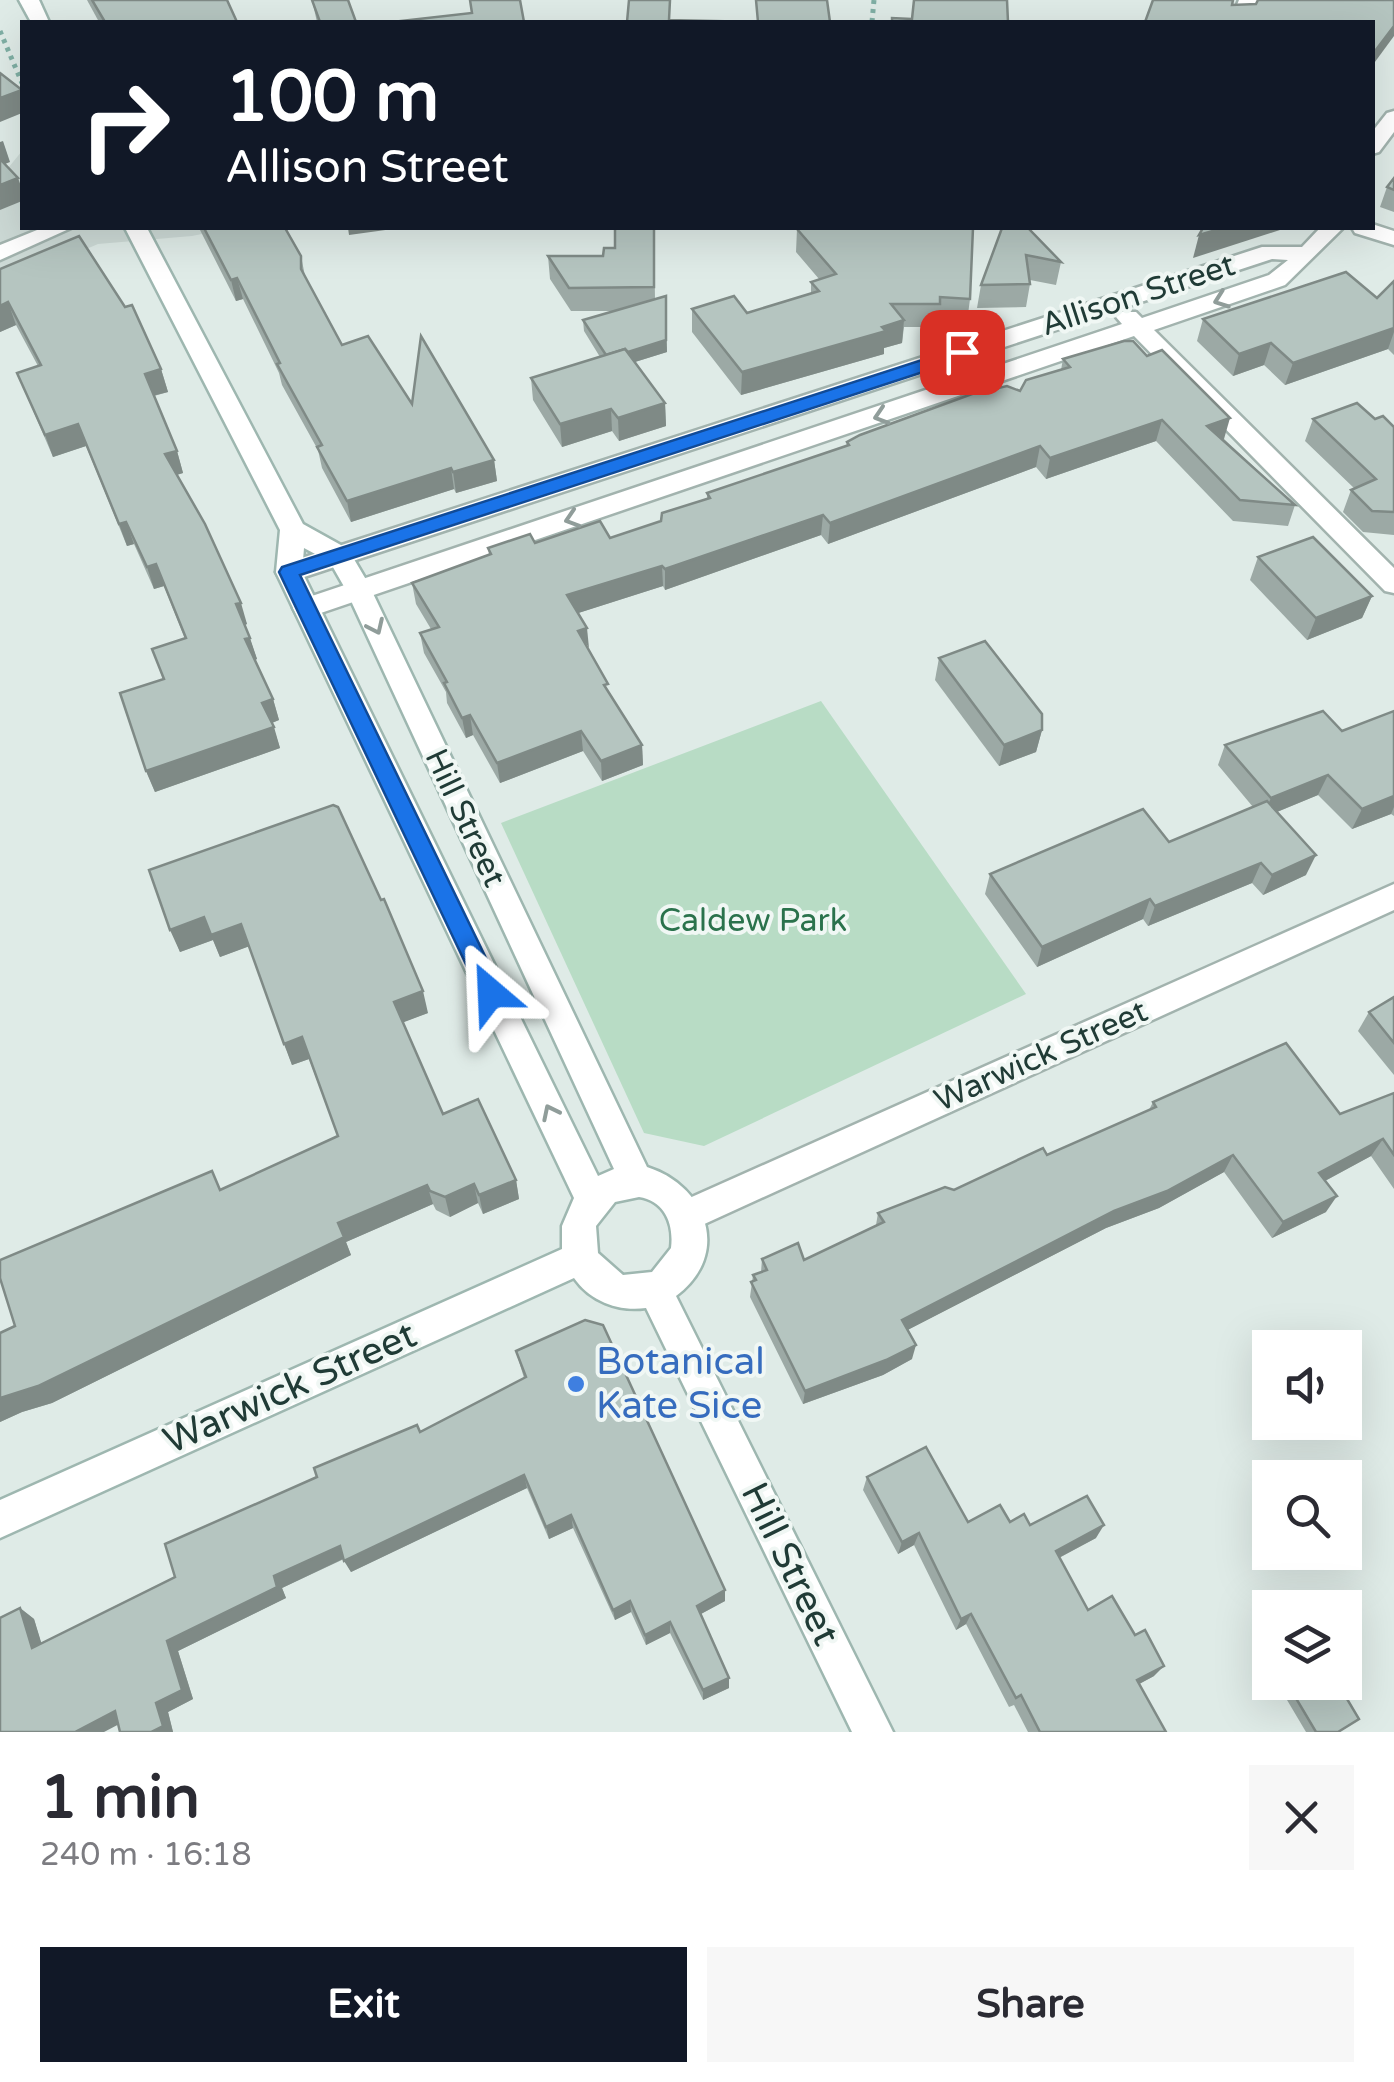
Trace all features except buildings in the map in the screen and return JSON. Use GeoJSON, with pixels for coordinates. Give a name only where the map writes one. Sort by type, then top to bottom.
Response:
{"type":"FeatureCollection","features":[{"type":"Feature","properties":{"kind":"street"},"geometry":{"type":"LineString","coordinates":[[1375,144],[1394,117]]}},
{"type":"Feature","properties":{"kind":"street"},"geometry":{"type":"LineString","coordinates":[[0,254],[55,230]]}},
{"type":"Feature","properties":{"kind":"street"},"geometry":{"type":"LineString","coordinates":[[137,230],[294,530],[289,572]]}},
{"type":"Feature","properties":{"kind":"street","name":"Allison Street"},"geometry":{"type":"LineString","coordinates":[[306,608],[1277,280],[1294,269],[1330,230]]}},
{"type":"Feature","properties":{"kind":"street"},"geometry":{"type":"LineString","coordinates":[[1369,230],[1394,238]]}},
{"type":"Feature","properties":{"kind":"street","name":"Allison Street"},"geometry":{"type":"LineString","coordinates":[[289,572],[1270,252],[1304,254]]}},
{"type":"Feature","properties":{"kind":"street"},"geometry":{"type":"LineString","coordinates":[[1113,302],[1394,584]]}},
{"type":"Feature","properties":{"kind":"street","name":"Hill Street"},"geometry":{"type":"LineString","coordinates":[[294,530],[338,556],[358,590],[637,1182]]}},
{"type":"Feature","properties":{"kind":"street","name":"Hill Street"},"geometry":{"type":"LineString","coordinates":[[289,572],[592,1200]]}},
{"type":"Feature","properties":{"kind":"street","name":"Warwick Street"},"geometry":{"type":"LineString","coordinates":[[688,1215],[1394,896]]}},
{"type":"Feature","properties":{"kind":"street"},"geometry":{"type":"LineString","coordinates":[[637,1182],[668,1192],[688,1215],[692,1229],[688,1258],[668,1281],[654,1288],[618,1290],[589,1272],[580,1258],[577,1227],[592,1200],[620,1184],[637,1182]]}},
{"type":"Feature","properties":{"kind":"street","name":"Warwick Street"},"geometry":{"type":"LineString","coordinates":[[0,1519],[580,1258]]}},
{"type":"Feature","properties":{"kind":"street","name":"Hill Street"},"geometry":{"type":"LineString","coordinates":[[654,1288],[873,1732]]}},
{"type":"Feature","properties":{"kind":"path"},"geometry":{"type":"LineString","coordinates":[[0,31],[20,78]]}},
{"type":"Feature","properties":{"kind":"shaded area"},"geometry":{"type":"Polygon","coordinates":[[[20,153],[20,230],[221,230],[98,244],[0,286],[0,178],[20,153]]]}},
{"type":"Feature","properties":{"kind":"green space","name":"Caldew Park"},"geometry":{"type":"Polygon","coordinates":[[[821,701],[1026,994],[704,1146],[644,1133],[501,823],[821,701]]]}},
{"type":"Feature","properties":{"kind":"place","name":"Botanical Kate Sice"},"geometry":{"type":"Point","coordinates":[576,1384]}},
{"type":"Feature","properties":{"kind":"route"},"geometry":{"type":"LineString","coordinates":[[491,993],[289,572],[962,352]]}}]}
